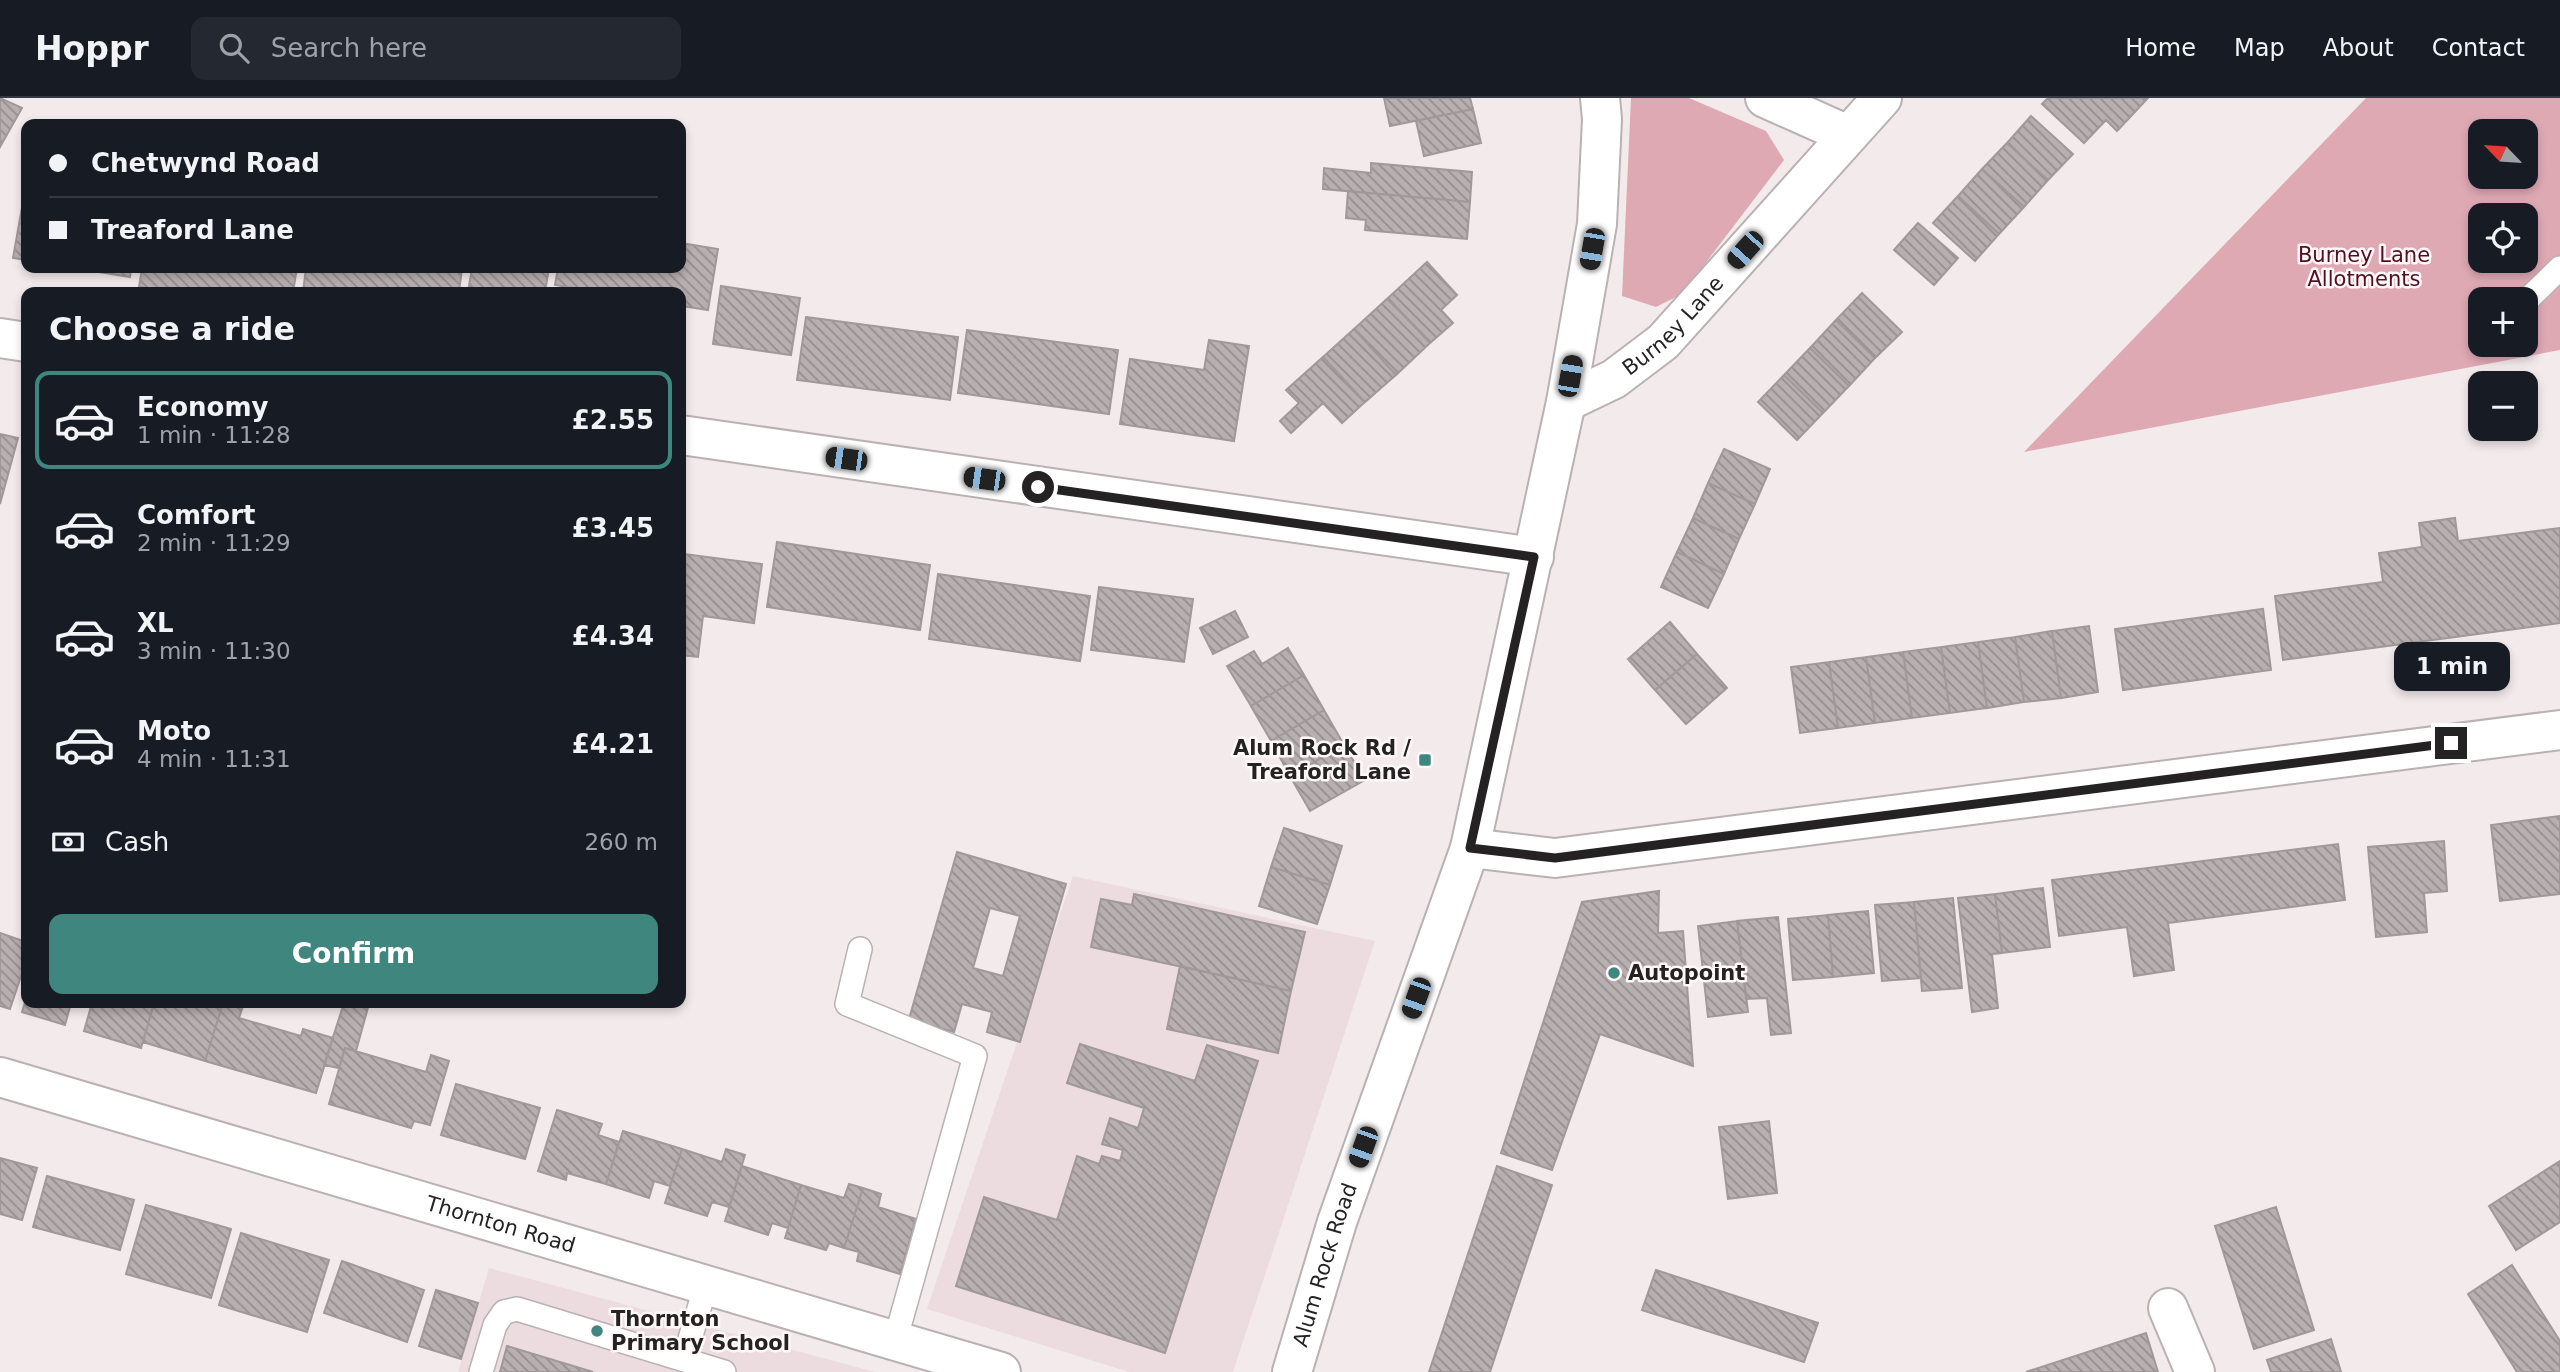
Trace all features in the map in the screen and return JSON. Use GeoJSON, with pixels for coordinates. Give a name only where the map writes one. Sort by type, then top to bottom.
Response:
{"type":"FeatureCollection","features":[{"type":"Feature","properties":{"kind":"street","name":"Alum Rock Road"},"geometry":{"type":"LineString","coordinates":[[1292,1372],[1337,1222],[1470,848],[1566,402],[1597,223],[1602,119],[1600,98]]}},
{"type":"Feature","properties":{"kind":"street"},"geometry":{"type":"LineString","coordinates":[[1765,98],[1848,135]]}},
{"type":"Feature","properties":{"kind":"street","name":"Burney Lane"},"geometry":{"type":"LineString","coordinates":[[1566,402],[1614,379],[1664,342],[1882,98]]}},
{"type":"Feature","properties":{"kind":"street"},"geometry":{"type":"LineString","coordinates":[[0,338],[21,341]]}},
{"type":"Feature","properties":{"kind":"street"},"geometry":{"type":"LineString","coordinates":[[686,436],[1534,557]]}},
{"type":"Feature","properties":{"kind":"street"},"geometry":{"type":"LineString","coordinates":[[1470,848],[1555,858],[2560,730]]}},
{"type":"Feature","properties":{"kind":"street","name":"Thornton Road"},"geometry":{"type":"LineString","coordinates":[[0,1077],[1001,1372]]}},
{"type":"Feature","properties":{"kind":"street"},"geometry":{"type":"LineString","coordinates":[[2168,1308],[2195,1372]]}},
{"type":"Feature","properties":{"kind":"lane"},"geometry":{"type":"LineString","coordinates":[[2538,289],[2560,268]]}},
{"type":"Feature","properties":{"kind":"lane"},"geometry":{"type":"LineString","coordinates":[[860,949],[847,1004],[975,1056],[895,1341]]}},
{"type":"Feature","properties":{"kind":"lane"},"geometry":{"type":"LineString","coordinates":[[684,1359],[706,1285]]}},
{"type":"Feature","properties":{"kind":"lane"},"geometry":{"type":"LineString","coordinates":[[481,1372],[495,1325],[504,1312],[517,1309],[724,1372]]}},
{"type":"Feature","properties":{"kind":"shaded area"},"geometry":{"type":"Polygon","coordinates":[[[1073,876],[1375,941],[1233,1372],[1129,1372],[927,1309],[1073,876]]]}},
{"type":"Feature","properties":{"kind":"shaded area","name":"Thornton Primary School"},"geometry":{"type":"Polygon","coordinates":[[[489,1268],[875,1372],[458,1372],[489,1268]]]}},
{"type":"Feature","properties":{"kind":"green space"},"geometry":{"type":"Polygon","coordinates":[[[1631,98],[1689,98],[1766,131],[1784,160],[1682,294],[1656,307],[1622,296],[1631,98]]]}},
{"type":"Feature","properties":{"kind":"green space","name":"Burney Lane Allotments"},"geometry":{"type":"Polygon","coordinates":[[[2366,98],[2560,98],[2560,350],[2538,354],[2538,287],[2468,287],[2468,357],[2523,357],[2024,452],[2366,98]]]}},
{"type":"Feature","properties":{"kind":"building"},"geometry":{"type":"Polygon","coordinates":[[[0,98],[22,108],[0,147],[0,98]]]}},
{"type":"Feature","properties":{"kind":"building"},"geometry":{"type":"Polygon","coordinates":[[[1384,98],[1470,98],[1473,109],[1390,126],[1384,98]]]}},
{"type":"Feature","properties":{"kind":"building"},"geometry":{"type":"Polygon","coordinates":[[[2048,98],[2148,98],[2117,131],[2106,120],[2084,143],[2042,104],[2048,98]]]}},
{"type":"Feature","properties":{"kind":"building"},"geometry":{"type":"Polygon","coordinates":[[[1473,109],[1481,143],[1424,156],[1416,121],[1473,109]]]}},
{"type":"Feature","properties":{"kind":"building"},"geometry":{"type":"Polygon","coordinates":[[[2031,116],[2073,154],[2048,180],[2007,143],[2031,116]]]}},
{"type":"Feature","properties":{"kind":"building"},"geometry":{"type":"Polygon","coordinates":[[[2007,143],[2048,180],[2024,207],[1982,169],[2007,143]]]}},
{"type":"Feature","properties":{"kind":"building"},"geometry":{"type":"Polygon","coordinates":[[[1371,163],[1472,172],[1470,202],[1323,189],[1324,168],[1371,173],[1371,163]]]}},
{"type":"Feature","properties":{"kind":"building"},"geometry":{"type":"Polygon","coordinates":[[[1982,169],[2024,207],[1999,234],[1958,196],[1982,169]]]}},
{"type":"Feature","properties":{"kind":"building"},"geometry":{"type":"Polygon","coordinates":[[[1348,191],[1470,202],[1467,239],[1365,230],[1366,220],[1346,218],[1348,191]]]}},
{"type":"Feature","properties":{"kind":"building"},"geometry":{"type":"Polygon","coordinates":[[[1958,196],[1999,234],[1975,261],[1933,223],[1958,196]]]}},
{"type":"Feature","properties":{"kind":"building"},"geometry":{"type":"Polygon","coordinates":[[[21,213],[21,259],[13,258],[21,213]]]}},
{"type":"Feature","properties":{"kind":"building"},"geometry":{"type":"Polygon","coordinates":[[[1918,223],[1958,258],[1934,285],[1894,250],[1918,223]]]}},
{"type":"Feature","properties":{"kind":"building"},"geometry":{"type":"Polygon","coordinates":[[[686,244],[718,249],[708,310],[686,307],[686,287],[555,285],[557,273],[686,273],[686,244]]]}},
{"type":"Feature","properties":{"kind":"building"},"geometry":{"type":"Polygon","coordinates":[[[1427,262],[1457,295],[1441,310],[1453,323],[1430,343],[1388,298],[1427,262]]]}},
{"type":"Feature","properties":{"kind":"building"},"geometry":{"type":"Polygon","coordinates":[[[105,273],[130,273],[130,277],[105,273]]]}},
{"type":"Feature","properties":{"kind":"building"},"geometry":{"type":"Polygon","coordinates":[[[141,273],[296,273],[294,287],[139,287],[141,273]]]}},
{"type":"Feature","properties":{"kind":"building"},"geometry":{"type":"Polygon","coordinates":[[[305,273],[461,273],[460,287],[304,287],[305,273]]]}},
{"type":"Feature","properties":{"kind":"building"},"geometry":{"type":"Polygon","coordinates":[[[471,273],[548,273],[546,287],[469,287],[471,273]]]}},
{"type":"Feature","properties":{"kind":"building"},"geometry":{"type":"Polygon","coordinates":[[[721,286],[800,298],[791,355],[713,344],[721,286]]]}},
{"type":"Feature","properties":{"kind":"building"},"geometry":{"type":"Polygon","coordinates":[[[1862,293],[1902,332],[1875,358],[1836,320],[1862,293]]]}},
{"type":"Feature","properties":{"kind":"building"},"geometry":{"type":"Polygon","coordinates":[[[1388,298],[1430,343],[1396,375],[1354,329],[1388,298]]]}},
{"type":"Feature","properties":{"kind":"building"},"geometry":{"type":"Polygon","coordinates":[[[806,317],[958,337],[950,400],[797,380],[806,317]]]}},
{"type":"Feature","properties":{"kind":"building"},"geometry":{"type":"Polygon","coordinates":[[[1836,320],[1875,358],[1849,386],[1810,348],[1836,320]]]}},
{"type":"Feature","properties":{"kind":"building"},"geometry":{"type":"Polygon","coordinates":[[[1354,329],[1396,375],[1365,402],[1323,357],[1354,329]]]}},
{"type":"Feature","properties":{"kind":"building"},"geometry":{"type":"Polygon","coordinates":[[[967,330],[1118,350],[1109,414],[958,393],[967,330]]]}},
{"type":"Feature","properties":{"kind":"building"},"geometry":{"type":"Polygon","coordinates":[[[1209,340],[1249,346],[1234,441],[1120,424],[1130,359],[1204,370],[1209,340]]]}},
{"type":"Feature","properties":{"kind":"building"},"geometry":{"type":"Polygon","coordinates":[[[1810,348],[1849,386],[1823,413],[1784,375],[1810,348]]]}},
{"type":"Feature","properties":{"kind":"building"},"geometry":{"type":"Polygon","coordinates":[[[1323,357],[1365,402],[1342,423],[1323,403],[1291,433],[1280,421],[1299,403],[1286,390],[1323,357]]]}},
{"type":"Feature","properties":{"kind":"building"},"geometry":{"type":"Polygon","coordinates":[[[1784,375],[1823,413],[1797,440],[1758,402],[1784,375]]]}},
{"type":"Feature","properties":{"kind":"building"},"geometry":{"type":"Polygon","coordinates":[[[0,434],[18,438],[0,504],[0,434]]]}},
{"type":"Feature","properties":{"kind":"building"},"geometry":{"type":"Polygon","coordinates":[[[1724,449],[1770,469],[1755,504],[1708,483],[1724,449]]]}},
{"type":"Feature","properties":{"kind":"building"},"geometry":{"type":"Polygon","coordinates":[[[1708,483],[1755,504],[1739,539],[1693,518],[1708,483]]]}},
{"type":"Feature","properties":{"kind":"building"},"geometry":{"type":"Polygon","coordinates":[[[1693,518],[1739,539],[1724,574],[1677,552],[1693,518]]]}},
{"type":"Feature","properties":{"kind":"building"},"geometry":{"type":"Polygon","coordinates":[[[2455,518],[2458,541],[2560,528],[2560,623],[2283,660],[2275,596],[2383,582],[2379,553],[2422,547],[2419,523],[2455,518]]]}},
{"type":"Feature","properties":{"kind":"building"},"geometry":{"type":"Polygon","coordinates":[[[777,542],[930,565],[920,630],[767,607],[777,542]]]}},
{"type":"Feature","properties":{"kind":"building"},"geometry":{"type":"Polygon","coordinates":[[[1677,552],[1724,574],[1708,608],[1661,587],[1677,552]]]}},
{"type":"Feature","properties":{"kind":"building"},"geometry":{"type":"Polygon","coordinates":[[[686,554],[762,564],[754,623],[703,616],[698,657],[686,656],[686,554]]]}},
{"type":"Feature","properties":{"kind":"building"},"geometry":{"type":"Polygon","coordinates":[[[938,574],[1090,596],[1080,661],[929,639],[938,574]]]}},
{"type":"Feature","properties":{"kind":"building"},"geometry":{"type":"Polygon","coordinates":[[[1099,587],[1193,599],[1184,662],[1091,650],[1099,587]]]}},
{"type":"Feature","properties":{"kind":"building"},"geometry":{"type":"Polygon","coordinates":[[[2263,609],[2271,670],[2123,690],[2115,629],[2263,609]]]}},
{"type":"Feature","properties":{"kind":"building"},"geometry":{"type":"Polygon","coordinates":[[[1235,611],[1248,637],[1213,654],[1200,628],[1235,611]]]}},
{"type":"Feature","properties":{"kind":"building"},"geometry":{"type":"Polygon","coordinates":[[[1670,622],[1697,654],[1655,690],[1628,659],[1670,622]]]}},
{"type":"Feature","properties":{"kind":"building"},"geometry":{"type":"Polygon","coordinates":[[[2089,626],[2098,692],[2061,698],[2052,631],[2089,626]]]}},
{"type":"Feature","properties":{"kind":"building"},"geometry":{"type":"Polygon","coordinates":[[[2052,631],[2061,698],[2024,702],[2015,637],[2052,631]]]}},
{"type":"Feature","properties":{"kind":"building"},"geometry":{"type":"Polygon","coordinates":[[[2015,637],[2024,702],[1987,708],[1978,642],[2015,637]]]}},
{"type":"Feature","properties":{"kind":"building"},"geometry":{"type":"Polygon","coordinates":[[[1978,642],[1987,708],[1950,713],[1941,647],[1978,642]]]}},
{"type":"Feature","properties":{"kind":"building"},"geometry":{"type":"Polygon","coordinates":[[[1941,647],[1950,713],[1912,718],[1903,652],[1941,647]]]}},
{"type":"Feature","properties":{"kind":"building"},"geometry":{"type":"Polygon","coordinates":[[[1288,648],[1304,675],[1251,706],[1227,666],[1254,651],[1262,664],[1288,648]]]}},
{"type":"Feature","properties":{"kind":"building"},"geometry":{"type":"Polygon","coordinates":[[[1903,652],[1912,718],[1875,723],[1866,657],[1903,652]]]}},
{"type":"Feature","properties":{"kind":"building"},"geometry":{"type":"Polygon","coordinates":[[[1697,654],[1727,688],[1686,724],[1655,690],[1697,654]]]}},
{"type":"Feature","properties":{"kind":"building"},"geometry":{"type":"Polygon","coordinates":[[[1866,657],[1875,723],[1838,728],[1829,662],[1866,657]]]}},
{"type":"Feature","properties":{"kind":"building"},"geometry":{"type":"Polygon","coordinates":[[[1829,662],[1838,728],[1800,733],[1791,667],[1829,662]]]}},
{"type":"Feature","properties":{"kind":"building"},"geometry":{"type":"Polygon","coordinates":[[[1304,675],[1324,710],[1271,741],[1251,706],[1304,675]]]}},
{"type":"Feature","properties":{"kind":"building"},"geometry":{"type":"Polygon","coordinates":[[[1324,710],[1344,745],[1290,776],[1271,741],[1324,710]]]}},
{"type":"Feature","properties":{"kind":"building"},"geometry":{"type":"Polygon","coordinates":[[[1344,745],[1365,780],[1310,811],[1290,776],[1344,745]]]}},
{"type":"Feature","properties":{"kind":"building"},"geometry":{"type":"Polygon","coordinates":[[[2560,816],[2560,894],[2500,901],[2491,825],[2560,816]]]}},
{"type":"Feature","properties":{"kind":"building"},"geometry":{"type":"Polygon","coordinates":[[[1284,828],[1342,846],[1330,885],[1271,867],[1284,828]]]}},
{"type":"Feature","properties":{"kind":"building"},"geometry":{"type":"Polygon","coordinates":[[[2444,841],[2447,891],[2424,893],[2427,932],[2376,937],[2368,847],[2444,841]]]}},
{"type":"Feature","properties":{"kind":"building"},"geometry":{"type":"Polygon","coordinates":[[[2338,844],[2345,900],[2168,923],[2174,970],[2134,976],[2127,927],[2059,936],[2052,880],[2338,844]]]}},
{"type":"Feature","properties":{"kind":"building"},"geometry":{"type":"Polygon","coordinates":[[[957,852],[1066,884],[1020,1042],[987,1032],[992,1012],[962,1004],[954,1032],[909,1019],[957,852]],[[990,908],[973,968],[1003,976],[1020,916],[990,908]]]}},
{"type":"Feature","properties":{"kind":"building"},"geometry":{"type":"Polygon","coordinates":[[[1271,867],[1330,885],[1317,924],[1259,906],[1271,867]]]}},
{"type":"Feature","properties":{"kind":"building"},"geometry":{"type":"Polygon","coordinates":[[[2043,888],[2050,947],[2002,953],[1995,894],[2043,888]]]}},
{"type":"Feature","properties":{"kind":"building"},"geometry":{"type":"Polygon","coordinates":[[[1659,891],[1658,933],[1683,931],[1693,1066],[1600,1034],[1552,1170],[1501,1153],[1582,902],[1659,891]]]}},
{"type":"Feature","properties":{"kind":"building"},"geometry":{"type":"Polygon","coordinates":[[[1134,894],[1305,932],[1291,991],[1091,947],[1101,899],[1132,905],[1134,894]]]}},
{"type":"Feature","properties":{"kind":"building"},"geometry":{"type":"Polygon","coordinates":[[[1995,894],[2002,953],[1992,954],[1998,1008],[1972,1012],[1958,898],[1995,894]]]}},
{"type":"Feature","properties":{"kind":"building"},"geometry":{"type":"Polygon","coordinates":[[[1953,898],[1962,988],[1922,991],[1914,902],[1953,898]]]}},
{"type":"Feature","properties":{"kind":"building"},"geometry":{"type":"Polygon","coordinates":[[[1914,902],[1921,978],[1882,981],[1875,905],[1914,902]]]}},
{"type":"Feature","properties":{"kind":"building"},"geometry":{"type":"Polygon","coordinates":[[[1868,911],[1874,973],[1833,977],[1828,915],[1868,911]]]}},
{"type":"Feature","properties":{"kind":"building"},"geometry":{"type":"Polygon","coordinates":[[[1828,915],[1833,977],[1793,980],[1788,919],[1828,915]]]}},
{"type":"Feature","properties":{"kind":"building"},"geometry":{"type":"Polygon","coordinates":[[[1778,917],[1791,1033],[1771,1035],[1767,998],[1746,999],[1737,921],[1778,917]]]}},
{"type":"Feature","properties":{"kind":"building"},"geometry":{"type":"Polygon","coordinates":[[[1737,921],[1748,1012],[1708,1017],[1698,926],[1737,921]]]}},
{"type":"Feature","properties":{"kind":"building"},"geometry":{"type":"Polygon","coordinates":[[[0,933],[21,940],[21,976],[10,1009],[0,1006],[0,933]]]}},
{"type":"Feature","properties":{"kind":"building"},"geometry":{"type":"Polygon","coordinates":[[[1180,966],[1291,991],[1278,1053],[1167,1029],[1180,966]]]}},
{"type":"Feature","properties":{"kind":"building"},"geometry":{"type":"Polygon","coordinates":[[[23,1008],[70,1008],[65,1025],[22,1012],[23,1008]]]}},
{"type":"Feature","properties":{"kind":"building"},"geometry":{"type":"Polygon","coordinates":[[[91,1008],[153,1008],[141,1048],[84,1031],[91,1008]]]}},
{"type":"Feature","properties":{"kind":"building"},"geometry":{"type":"Polygon","coordinates":[[[153,1008],[221,1008],[205,1061],[143,1042],[153,1008]]]}},
{"type":"Feature","properties":{"kind":"building"},"geometry":{"type":"Polygon","coordinates":[[[221,1008],[242,1008],[239,1018],[301,1036],[303,1029],[333,1038],[316,1093],[205,1061],[221,1008]]]}},
{"type":"Feature","properties":{"kind":"building"},"geometry":{"type":"Polygon","coordinates":[[[342,1008],[368,1008],[356,1051],[345,1048],[339,1068],[324,1065],[342,1008]]]}},
{"type":"Feature","properties":{"kind":"building"},"geometry":{"type":"Polygon","coordinates":[[[1080,1044],[1195,1081],[1207,1045],[1258,1061],[1165,1353],[956,1286],[984,1197],[1057,1220],[1077,1156],[1099,1164],[1102,1156],[1120,1161],[1123,1150],[1102,1144],[1110,1118],[1138,1128],[1144,1108],[1067,1083],[1080,1044]]]}},
{"type":"Feature","properties":{"kind":"building"},"geometry":{"type":"Polygon","coordinates":[[[345,1048],[426,1072],[431,1055],[449,1061],[430,1125],[414,1121],[411,1128],[329,1104],[345,1048]]]}},
{"type":"Feature","properties":{"kind":"building"},"geometry":{"type":"Polygon","coordinates":[[[456,1084],[540,1108],[525,1159],[441,1135],[456,1084]]]}},
{"type":"Feature","properties":{"kind":"building"},"geometry":{"type":"Polygon","coordinates":[[[557,1110],[602,1124],[598,1135],[619,1142],[606,1184],[567,1173],[566,1180],[538,1171],[557,1110]]]}},
{"type":"Feature","properties":{"kind":"building"},"geometry":{"type":"Polygon","coordinates":[[[1769,1121],[1777,1193],[1728,1199],[1719,1127],[1769,1121]]]}},
{"type":"Feature","properties":{"kind":"building"},"geometry":{"type":"Polygon","coordinates":[[[623,1131],[682,1149],[670,1186],[654,1181],[649,1198],[606,1184],[623,1131]]]}},
{"type":"Feature","properties":{"kind":"building"},"geometry":{"type":"Polygon","coordinates":[[[682,1149],[722,1162],[726,1149],[745,1155],[729,1207],[712,1202],[707,1216],[665,1203],[682,1149]]]}},
{"type":"Feature","properties":{"kind":"building"},"geometry":{"type":"Polygon","coordinates":[[[0,1158],[37,1168],[22,1220],[0,1214],[0,1158]]]}},
{"type":"Feature","properties":{"kind":"building"},"geometry":{"type":"Polygon","coordinates":[[[2560,1161],[2560,1222],[2516,1250],[2489,1206],[2560,1161]]]}},
{"type":"Feature","properties":{"kind":"building"},"geometry":{"type":"Polygon","coordinates":[[[742,1166],[801,1185],[788,1228],[772,1223],[768,1235],[725,1221],[742,1166]]]}},
{"type":"Feature","properties":{"kind":"building"},"geometry":{"type":"Polygon","coordinates":[[[1497,1166],[1552,1185],[1490,1372],[1429,1372],[1497,1166]]]}},
{"type":"Feature","properties":{"kind":"building"},"geometry":{"type":"Polygon","coordinates":[[[47,1176],[134,1200],[120,1250],[33,1227],[47,1176]]]}},
{"type":"Feature","properties":{"kind":"building"},"geometry":{"type":"Polygon","coordinates":[[[849,1184],[863,1188],[844,1248],[829,1243],[826,1250],[785,1238],[801,1185],[844,1198],[849,1184]]]}},
{"type":"Feature","properties":{"kind":"building"},"geometry":{"type":"Polygon","coordinates":[[[863,1188],[881,1194],[878,1207],[916,1219],[900,1274],[857,1261],[859,1252],[844,1248],[863,1188]]]}},
{"type":"Feature","properties":{"kind":"building"},"geometry":{"type":"Polygon","coordinates":[[[146,1205],[231,1229],[211,1298],[126,1274],[146,1205]]]}},
{"type":"Feature","properties":{"kind":"building"},"geometry":{"type":"Polygon","coordinates":[[[2276,1207],[2314,1330],[2254,1349],[2215,1226],[2276,1207]]]}},
{"type":"Feature","properties":{"kind":"building"},"geometry":{"type":"Polygon","coordinates":[[[241,1233],[329,1260],[307,1332],[219,1305],[241,1233]]]}},
{"type":"Feature","properties":{"kind":"building"},"geometry":{"type":"Polygon","coordinates":[[[342,1261],[424,1290],[407,1342],[324,1313],[342,1261]]]}},
{"type":"Feature","properties":{"kind":"building"},"geometry":{"type":"Polygon","coordinates":[[[2512,1265],[2560,1341],[2560,1372],[2517,1372],[2468,1294],[2512,1265]]]}},
{"type":"Feature","properties":{"kind":"building"},"geometry":{"type":"Polygon","coordinates":[[[1656,1270],[1818,1323],[1804,1362],[1642,1310],[1656,1270]]]}},
{"type":"Feature","properties":{"kind":"building"},"geometry":{"type":"Polygon","coordinates":[[[436,1290],[478,1303],[461,1359],[419,1346],[436,1290]]]}},
{"type":"Feature","properties":{"kind":"building"},"geometry":{"type":"Polygon","coordinates":[[[2146,1333],[2158,1372],[2026,1372],[2146,1333]]]}},
{"type":"Feature","properties":{"kind":"building"},"geometry":{"type":"Polygon","coordinates":[[[2331,1339],[2341,1372],[2271,1372],[2267,1360],[2331,1339]]]}},
{"type":"Feature","properties":{"kind":"building"},"geometry":{"type":"Polygon","coordinates":[[[507,1346],[593,1372],[500,1372],[507,1346]]]}},
{"type":"Feature","properties":{"kind":"place","name":"Alum Rock Rd / Treaford Lane"},"geometry":{"type":"Point","coordinates":[1425,760]}},
{"type":"Feature","properties":{"kind":"place","name":"Autopoint"},"geometry":{"type":"Point","coordinates":[1614,973]}},
{"type":"Feature","properties":{"kind":"place","name":"Thornton Primary School"},"geometry":{"type":"Point","coordinates":[597,1331]}},
{"type":"Feature","properties":{"kind":"route"},"geometry":{"type":"LineString","coordinates":[[1038,487],[1534,557],[1470,848],[1555,858],[2451,743]]}}]}
